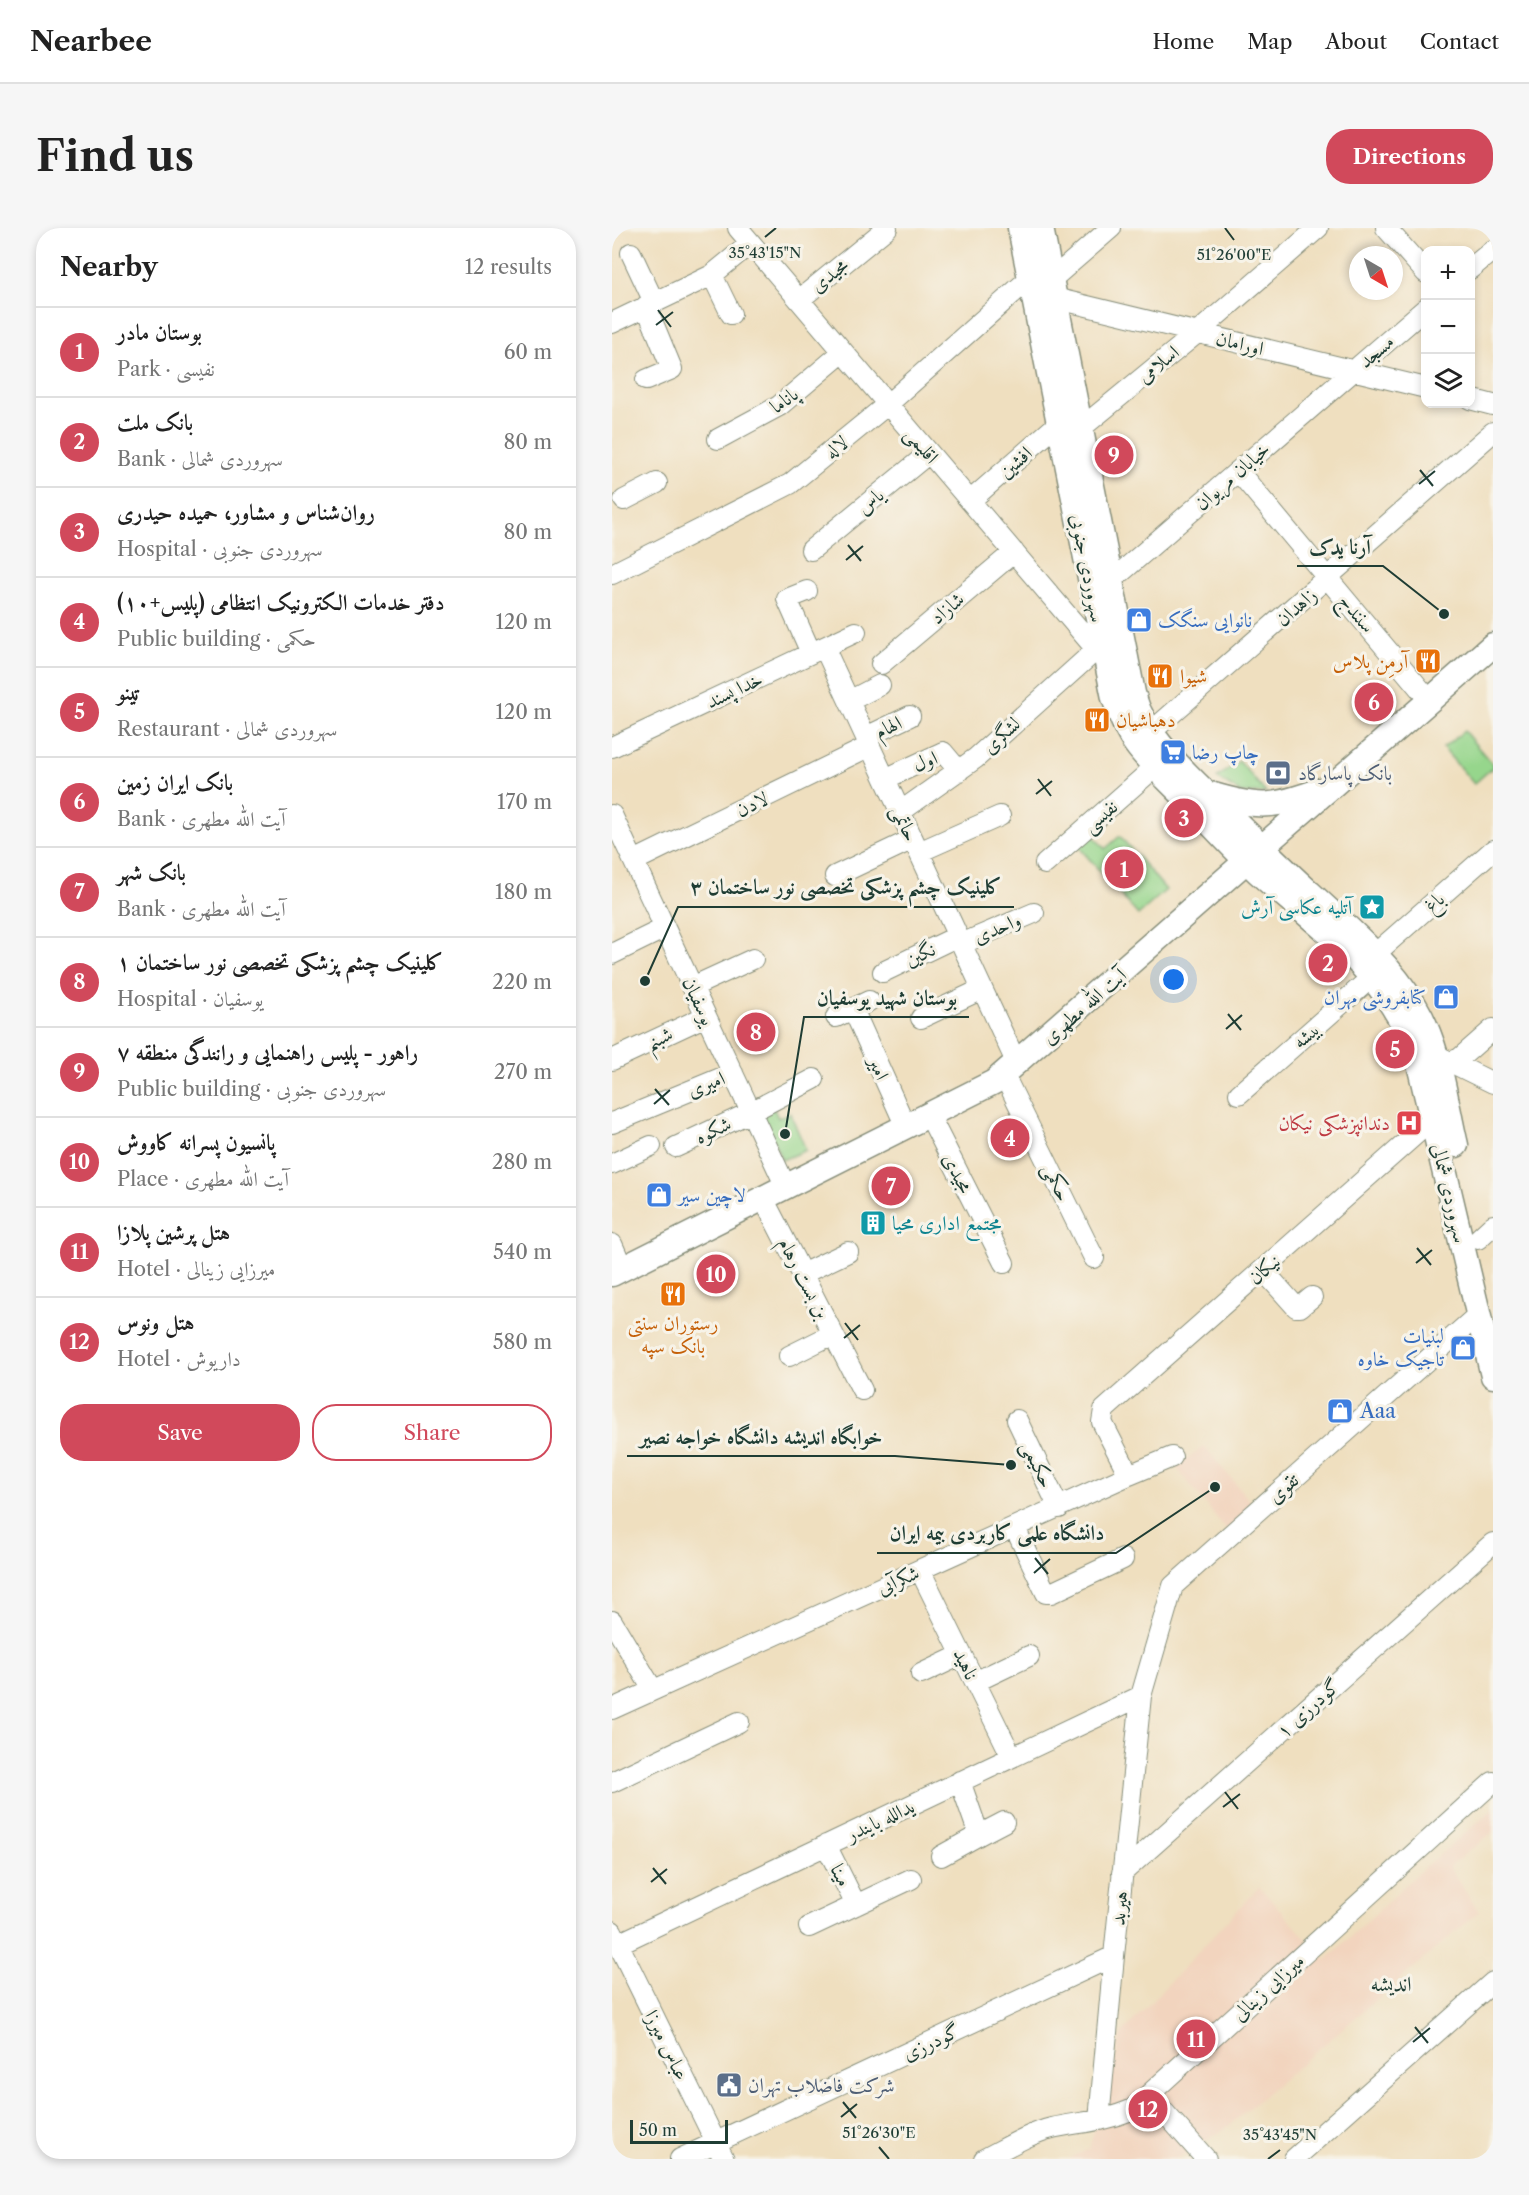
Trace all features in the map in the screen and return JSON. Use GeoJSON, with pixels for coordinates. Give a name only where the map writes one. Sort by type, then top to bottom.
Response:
{"type":"FeatureCollection","features":[{"type":"Feature","properties":{"kind":"main road","name":"سهروردی جنوبی"},"geometry":{"type":"LineString","coordinates":[[1020,228],[1045,285]]}},
{"type":"Feature","properties":{"kind":"main road","name":"سهروردی جنوبی"},"geometry":{"type":"LineString","coordinates":[[1041,228],[1045,285],[1101,584],[1140,714],[1151,732],[1206,793],[1256,861]]}},
{"type":"Feature","properties":{"kind":"main road","name":"سهروردی جنوبی"},"geometry":{"type":"LineString","coordinates":[[1101,584],[1102,656],[1124,725],[1135,743],[1155,767],[1256,861]]}},
{"type":"Feature","properties":{"kind":"main road","name":"آیت الله مطهری"},"geometry":{"type":"LineString","coordinates":[[618,1272],[994,1082],[1256,861],[1335,785],[1493,645]]}},
{"type":"Feature","properties":{"kind":"main road"},"geometry":{"type":"LineString","coordinates":[[1206,793],[1246,804],[1277,805],[1335,785]]}},
{"type":"Feature","properties":{"kind":"main road","name":"سهروردی شمالی"},"geometry":{"type":"LineString","coordinates":[[1256,861],[1374,965],[1397,979],[1416,1007],[1428,1031],[1449,1059],[1486,1232],[1486,1308],[1493,1376]]}},
{"type":"Feature","properties":{"kind":"main road","name":"سهروردی شمالی"},"geometry":{"type":"LineString","coordinates":[[1374,965],[1411,1037],[1486,1308]]}},
{"type":"Feature","properties":{"kind":"street","name":"اقلیمی"},"geometry":{"type":"LineString","coordinates":[[738,228],[1102,656]]}},
{"type":"Feature","properties":{"kind":"street","name":"مجیدی"},"geometry":{"type":"LineString","coordinates":[[799,300],[886,228]]}},
{"type":"Feature","properties":{"kind":"street","name":"لاله"},"geometry":{"type":"LineString","coordinates":[[612,574],[790,484],[888,404],[1045,285],[1111,228]]}},
{"type":"Feature","properties":{"kind":"street","name":"اسلامی"},"geometry":{"type":"LineString","coordinates":[[1070,426],[1197,333],[1317,228]]}},
{"type":"Feature","properties":{"kind":"street"},"geometry":{"type":"LineString","coordinates":[[1386,228],[1421,268]]}},
{"type":"Feature","properties":{"kind":"street"},"geometry":{"type":"LineString","coordinates":[[612,323],[712,274],[751,243]]}},
{"type":"Feature","properties":{"kind":"street"},"geometry":{"type":"LineString","coordinates":[[1475,265],[1493,250]]}},
{"type":"Feature","properties":{"kind":"street"},"geometry":{"type":"LineString","coordinates":[[631,253],[672,369],[646,380]]}},
{"type":"Feature","properties":{"kind":"street"},"geometry":{"type":"LineString","coordinates":[[712,274],[731,314]]}},
{"type":"Feature","properties":{"kind":"street","name":"اورامان"},"geometry":{"type":"LineString","coordinates":[[1045,285],[1197,333],[1421,387]]}},
{"type":"Feature","properties":{"kind":"street","name":"مسجد"},"geometry":{"type":"LineString","coordinates":[[1353,371],[1421,312]]}},
{"type":"Feature","properties":{"kind":"street","name":"پاناما"},"geometry":{"type":"LineString","coordinates":[[718,439],[779,406],[843,352]]}},
{"type":"Feature","properties":{"kind":"street","name":"خیابان مریوان"},"geometry":{"type":"LineString","coordinates":[[1101,584],[1238,471],[1353,371]]}},
{"type":"Feature","properties":{"kind":"street"},"geometry":{"type":"LineString","coordinates":[[1475,400],[1493,405]]}},
{"type":"Feature","properties":{"kind":"street","name":"افشین"},"geometry":{"type":"LineString","coordinates":[[970,501],[1070,426]]}},
{"type":"Feature","properties":{"kind":"street","name":"زاهدان"},"geometry":{"type":"LineString","coordinates":[[1151,732],[1493,432]]}},
{"type":"Feature","properties":{"kind":"street","name":"یاس"},"geometry":{"type":"LineString","coordinates":[[811,550],[929,453]]}},
{"type":"Feature","properties":{"kind":"street","name":"سنندج"},"geometry":{"type":"LineString","coordinates":[[1238,471],[1430,701]]}},
{"type":"Feature","properties":{"kind":"street"},"geometry":{"type":"LineString","coordinates":[[624,500],[657,483]]}},
{"type":"Feature","properties":{"kind":"street","name":"شازاد"},"geometry":{"type":"LineString","coordinates":[[881,664],[1014,552]]}},
{"type":"Feature","properties":{"kind":"street"},"geometry":{"type":"LineString","coordinates":[[807,591],[787,599],[818,650]]}},
{"type":"Feature","properties":{"kind":"street","name":"خدا پسند"},"geometry":{"type":"LineString","coordinates":[[612,747],[856,632]]}},
{"type":"Feature","properties":{"kind":"street","name":"حاتمی"},"geometry":{"type":"LineString","coordinates":[[818,650],[849,700],[982,989],[1010,1070]]}},
{"type":"Feature","properties":{"kind":"street","name":"لشگری"},"geometry":{"type":"LineString","coordinates":[[900,812],[959,771],[1102,656]]}},
{"type":"Feature","properties":{"kind":"street"},"geometry":{"type":"LineString","coordinates":[[849,700],[880,686]]}},
{"type":"Feature","properties":{"kind":"street","name":"الهام"},"geometry":{"type":"LineString","coordinates":[[868,742],[910,716]]}},
{"type":"Feature","properties":{"kind":"street","name":"لادن"},"geometry":{"type":"LineString","coordinates":[[634,861],[868,742]]}},
{"type":"Feature","properties":{"kind":"street","name":"اول"},"geometry":{"type":"LineString","coordinates":[[885,779],[943,752],[959,771]]}},
{"type":"Feature","properties":{"kind":"street","name":"نفیسی"},"geometry":{"type":"LineString","coordinates":[[1045,864],[1155,767]]}},
{"type":"Feature","properties":{"kind":"street","name":"یوسفیان"},"geometry":{"type":"LineString","coordinates":[[612,815],[786,1187]]}},
{"type":"Feature","properties":{"kind":"street"},"geometry":{"type":"LineString","coordinates":[[835,876],[1000,816]]}},
{"type":"Feature","properties":{"kind":"street","name":"باغ"},"geometry":{"type":"LineString","coordinates":[[1374,965],[1493,850]]}},
{"type":"Feature","properties":{"kind":"street","name":"واحدی"},"geometry":{"type":"LineString","coordinates":[[959,940],[1034,913]]}},
{"type":"Feature","properties":{"kind":"street"},"geometry":{"type":"LineString","coordinates":[[612,954],[665,928]]}},
{"type":"Feature","properties":{"kind":"street","name":"نگین"},"geometry":{"type":"LineString","coordinates":[[883,972],[959,940]]}},
{"type":"Feature","properties":{"kind":"street"},"geometry":{"type":"LineString","coordinates":[[692,987],[753,959]]}},
{"type":"Feature","properties":{"kind":"street","name":"بیشه"},"geometry":{"type":"LineString","coordinates":[[1239,1094],[1374,965]]}},
{"type":"Feature","properties":{"kind":"street"},"geometry":{"type":"LineString","coordinates":[[921,1018],[982,989]]}},
{"type":"Feature","properties":{"kind":"street","name":"امیر"},"geometry":{"type":"LineString","coordinates":[[853,1009],[906,1127]]}},
{"type":"Feature","properties":{"kind":"street","name":"شبنم"},"geometry":{"type":"LineString","coordinates":[[612,1060],[706,1016]]}},
{"type":"Feature","properties":{"kind":"street"},"geometry":{"type":"LineString","coordinates":[[1449,1059],[1493,1029]]}},
{"type":"Feature","properties":{"kind":"street"},"geometry":{"type":"LineString","coordinates":[[1449,1059],[1493,1075]]}},
{"type":"Feature","properties":{"kind":"street"},"geometry":{"type":"LineString","coordinates":[[1449,1059],[1493,1083]]}},
{"type":"Feature","properties":{"kind":"street","name":"حکمی"},"geometry":{"type":"LineString","coordinates":[[1010,1070],[1094,1258]]}},
{"type":"Feature","properties":{"kind":"street","name":"امیری"},"geometry":{"type":"LineString","coordinates":[[612,1123],[733,1073]]}},
{"type":"Feature","properties":{"kind":"street","name":"شکوه"},"geometry":{"type":"LineString","coordinates":[[676,1147],[751,1112],[813,1079]]}},
{"type":"Feature","properties":{"kind":"street","name":"مجیدی"},"geometry":{"type":"LineString","coordinates":[[929,1115],[1004,1263]]}},
{"type":"Feature","properties":{"kind":"street","name":"نیکان"},"geometry":{"type":"LineString","coordinates":[[1129,1475],[1102,1422],[1102,1415],[1108,1405],[1433,1119]]}},
{"type":"Feature","properties":{"kind":"street"},"geometry":{"type":"LineString","coordinates":[[612,1164],[651,1146]]}},
{"type":"Feature","properties":{"kind":"street","name":"بن بست رهام"},"geometry":{"type":"LineString","coordinates":[[763,1198],[862,1390]]}},
{"type":"Feature","properties":{"kind":"street"},"geometry":{"type":"LineString","coordinates":[[612,1244],[618,1272]]}},
{"type":"Feature","properties":{"kind":"street"},"geometry":{"type":"LineString","coordinates":[[802,1274],[848,1252]]}},
{"type":"Feature","properties":{"kind":"street"},"geometry":{"type":"LineString","coordinates":[[1263,1270],[1296,1307],[1300,1307],[1312,1297]]}},
{"type":"Feature","properties":{"kind":"street","name":"تقوی"},"geometry":{"type":"LineString","coordinates":[[1142,1696],[1173,1586],[1486,1308]]}},
{"type":"Feature","properties":{"kind":"street"},"geometry":{"type":"LineString","coordinates":[[789,1356],[833,1334]]}},
{"type":"Feature","properties":{"kind":"street","name":"حکیمی"},"geometry":{"type":"LineString","coordinates":[[1017,1420],[1059,1508]]}},
{"type":"Feature","properties":{"kind":"street","name":"شکرآبی"},"geometry":{"type":"LineString","coordinates":[[612,1709],[1172,1456]]}},
{"type":"Feature","properties":{"kind":"street"},"geometry":{"type":"LineString","coordinates":[[1015,1528],[1046,1593],[1051,1593],[1123,1559]]}},
{"type":"Feature","properties":{"kind":"street","name":"گودرزی ۱"},"geometry":{"type":"LineString","coordinates":[[1122,1873],[1493,1543]]}},
{"type":"Feature","properties":{"kind":"street","name":"ناهید"},"geometry":{"type":"LineString","coordinates":[[920,1570],[1011,1757]]}},
{"type":"Feature","properties":{"kind":"street"},"geometry":{"type":"LineString","coordinates":[[612,1621],[653,1690]]}},
{"type":"Feature","properties":{"kind":"street"},"geometry":{"type":"LineString","coordinates":[[921,1674],[962,1655]]}},
{"type":"Feature","properties":{"kind":"street"},"geometry":{"type":"LineString","coordinates":[[975,1682],[1029,1656]]}},
{"type":"Feature","properties":{"kind":"street","name":"یدالله بایندر"},"geometry":{"type":"LineString","coordinates":[[615,1937],[826,1845],[1142,1696]]}},
{"type":"Feature","properties":{"kind":"street","name":"هیربد"},"geometry":{"type":"LineString","coordinates":[[1099,2120],[1113,1956],[1142,1696]]}},
{"type":"Feature","properties":{"kind":"street"},"geometry":{"type":"LineString","coordinates":[[612,1782],[739,1722]]}},
{"type":"Feature","properties":{"kind":"street"},"geometry":{"type":"LineString","coordinates":[[960,1782],[979,1835]]}},
{"type":"Feature","properties":{"kind":"street","name":"میرزایی زینالی"},"geometry":{"type":"LineString","coordinates":[[984,2159],[1030,2136],[1052,2128],[1117,2117],[1133,2109],[1493,1782]]}},
{"type":"Feature","properties":{"kind":"street"},"geometry":{"type":"LineString","coordinates":[[941,1856],[1004,1822]]}},
{"type":"Feature","properties":{"kind":"street","name":"مینا"},"geometry":{"type":"LineString","coordinates":[[826,1845],[856,1905]]}},
{"type":"Feature","properties":{"kind":"street","name":"مینا"},"geometry":{"type":"LineString","coordinates":[[809,1927],[911,1879]]}},
{"type":"Feature","properties":{"kind":"street","name":"عباس میرزا"},"geometry":{"type":"LineString","coordinates":[[615,1937],[720,2151]]}},
{"type":"Feature","properties":{"kind":"street","name":"گودرزی"},"geometry":{"type":"LineString","coordinates":[[680,2159],[720,2151],[1113,1956]]}},
{"type":"Feature","properties":{"kind":"street"},"geometry":{"type":"LineString","coordinates":[[1294,2159],[1493,1982]]}},
{"type":"Feature","properties":{"kind":"street"},"geometry":{"type":"LineString","coordinates":[[1149,2095],[1206,2159]]}},
{"type":"Feature","properties":{"kind":"shaded area"},"geometry":{"type":"Polygon","coordinates":[[[1204,1446],[1255,1507],[1227,1531],[1176,1467],[1204,1446]]]}},
{"type":"Feature","properties":{"kind":"shaded area"},"geometry":{"type":"Polygon","coordinates":[[[1493,1809],[1493,1832],[1449,1867],[1479,1912],[1225,2129],[1176,2159],[1068,2159],[1089,2149],[1122,2033],[1259,1887],[1326,1960],[1415,1876],[1493,1809]]]}},
{"type":"Feature","properties":{"kind":"green space"},"geometry":{"type":"Polygon","coordinates":[[[1464,731],[1493,765],[1474,784],[1443,748],[1464,731]]]}},
{"type":"Feature","properties":{"kind":"green space"},"geometry":{"type":"Polygon","coordinates":[[[1239,761],[1266,793],[1241,793],[1217,778],[1239,761]]]}},
{"type":"Feature","properties":{"kind":"green space"},"geometry":{"type":"Polygon","coordinates":[[[1092,834],[1105,849],[1120,836],[1166,890],[1138,915],[1078,846],[1092,834]]]}},
{"type":"Feature","properties":{"kind":"green space"},"geometry":{"type":"Polygon","coordinates":[[[771,1102],[778,1118],[790,1113],[806,1150],[782,1160],[759,1108],[771,1102]]]}},
{"type":"Feature","properties":{"kind":"place","name":"راهور - پلیس راهنمایی و رانندگی منطقه ۷"},"geometry":{"type":"Point","coordinates":[1114,455]}},
{"type":"Feature","properties":{"kind":"place","name":"آرنا یدک"},"geometry":{"type":"Point","coordinates":[1444,614]}},
{"type":"Feature","properties":{"kind":"place","name":"نانوایی سنگک"},"geometry":{"type":"Point","coordinates":[1139,620]}},
{"type":"Feature","properties":{"kind":"place","name":"آرمِن پلاس"},"geometry":{"type":"Point","coordinates":[1428,661]}},
{"type":"Feature","properties":{"kind":"place","name":"شیوا"},"geometry":{"type":"Point","coordinates":[1160,676]}},
{"type":"Feature","properties":{"kind":"place","name":"بانک ایران زمین"},"geometry":{"type":"Point","coordinates":[1374,702]}},
{"type":"Feature","properties":{"kind":"place","name":"دهباشیان"},"geometry":{"type":"Point","coordinates":[1097,720]}},
{"type":"Feature","properties":{"kind":"place","name":"چاپ رضا"},"geometry":{"type":"Point","coordinates":[1173,752]}},
{"type":"Feature","properties":{"kind":"place","name":"بانک پاسارگاد"},"geometry":{"type":"Point","coordinates":[1278,773]}},
{"type":"Feature","properties":{"kind":"place","name":"روان‌شناس و مشاور، حمیده حیدری"},"geometry":{"type":"Point","coordinates":[1184,818]}},
{"type":"Feature","properties":{"kind":"place","name":"بوستان مادر"},"geometry":{"type":"Point","coordinates":[1124,869]}},
{"type":"Feature","properties":{"kind":"place","name":"آتلیه عکاسی آرش"},"geometry":{"type":"Point","coordinates":[1372,907]}},
{"type":"Feature","properties":{"kind":"place","name":"بانک ملت"},"geometry":{"type":"Point","coordinates":[1328,963]}},
{"type":"Feature","properties":{"kind":"place","name":"کلینیک چشم پزشکی تخصصی نور ساختمان ۳"},"geometry":{"type":"Point","coordinates":[645,981]}},
{"type":"Feature","properties":{"kind":"place","name":"کتابفروشی مهران"},"geometry":{"type":"Point","coordinates":[1446,997]}},
{"type":"Feature","properties":{"kind":"place","name":"کلینیک چشم پزشکی تخصصی نور ساختمان ۱"},"geometry":{"type":"Point","coordinates":[756,1032]}},
{"type":"Feature","properties":{"kind":"place","name":"تینو"},"geometry":{"type":"Point","coordinates":[1395,1049]}},
{"type":"Feature","properties":{"kind":"place","name":"دندانپزشکی نیکان"},"geometry":{"type":"Point","coordinates":[1409,1123]}},
{"type":"Feature","properties":{"kind":"place","name":"بوستان شهید یوسفیان"},"geometry":{"type":"Point","coordinates":[785,1134]}},
{"type":"Feature","properties":{"kind":"place","name":"دفتر خدمات الکترونیک انتظامی (پلیس+۱۰)"},"geometry":{"type":"Point","coordinates":[1010,1138]}},
{"type":"Feature","properties":{"kind":"place","name":"بانک شهر"},"geometry":{"type":"Point","coordinates":[891,1186]}},
{"type":"Feature","properties":{"kind":"place","name":"لاچین سیر"},"geometry":{"type":"Point","coordinates":[659,1195]}},
{"type":"Feature","properties":{"kind":"place","name":"مجتمع اداری محیا"},"geometry":{"type":"Point","coordinates":[873,1223]}},
{"type":"Feature","properties":{"kind":"place","name":"پانسیون پسرانه کاووش"},"geometry":{"type":"Point","coordinates":[716,1274]}},
{"type":"Feature","properties":{"kind":"place","name":"رستوران سنتی بانک سپه"},"geometry":{"type":"Point","coordinates":[673,1294]}},
{"type":"Feature","properties":{"kind":"place","name":"لبنیات تاجیک خاوه"},"geometry":{"type":"Point","coordinates":[1463,1348]}},
{"type":"Feature","properties":{"kind":"place","name":"Aaa"},"geometry":{"type":"Point","coordinates":[1340,1411]}},
{"type":"Feature","properties":{"kind":"place","name":"خوابگاه اندیشه دانشگاه خواجه نصیر"},"geometry":{"type":"Point","coordinates":[1011,1465]}},
{"type":"Feature","properties":{"kind":"place","name":"دانشگاه علمی کاربردی بیمه ایران"},"geometry":{"type":"Point","coordinates":[1215,1487]}},
{"type":"Feature","properties":{"kind":"place","name":"هتل پرشین پلازا"},"geometry":{"type":"Point","coordinates":[1196,2039]}},
{"type":"Feature","properties":{"kind":"place","name":"شرکت فاضلاب تهران"},"geometry":{"type":"Point","coordinates":[729,2085]}},
{"type":"Feature","properties":{"kind":"place","name":"هتل ونوس"},"geometry":{"type":"Point","coordinates":[1148,2109]}},
{"type":"Feature","properties":{"kind":"district","name":"اندیشه"},"geometry":{"type":"Point","coordinates":[1391,1983]}}]}
